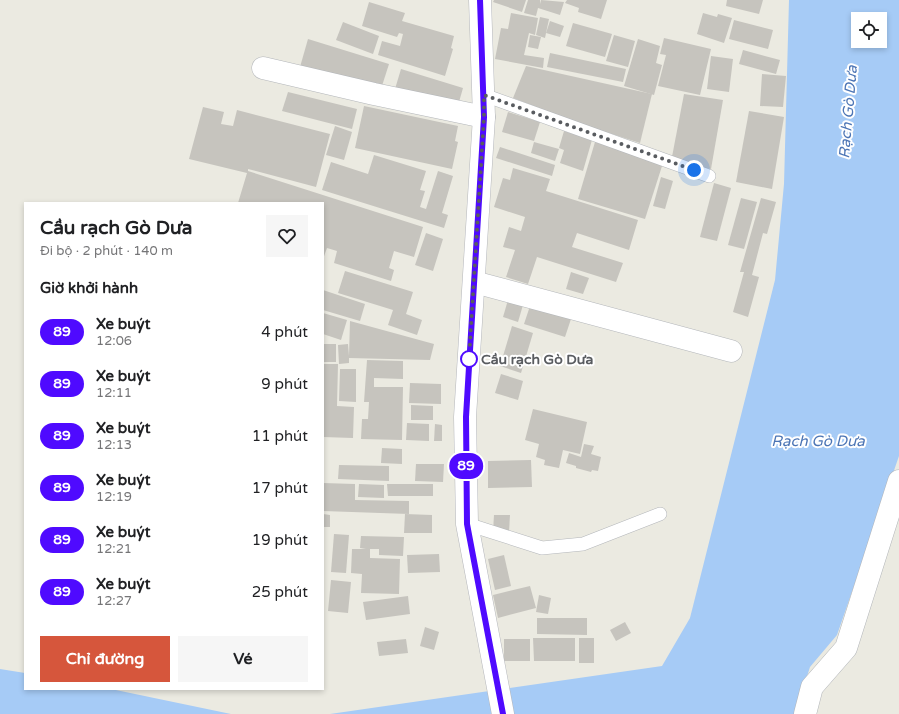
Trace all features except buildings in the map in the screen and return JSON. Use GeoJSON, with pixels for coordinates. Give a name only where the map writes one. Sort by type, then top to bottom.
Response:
{"type":"FeatureCollection","features":[{"type":"Feature","properties":{"kind":"street"},"geometry":{"type":"LineString","coordinates":[[480,0],[484,117],[466,417],[467,524],[503,714]]}},
{"type":"Feature","properties":{"kind":"street"},"geometry":{"type":"LineString","coordinates":[[263,68],[484,117]]}},
{"type":"Feature","properties":{"kind":"street"},"geometry":{"type":"LineString","coordinates":[[474,282],[731,351]]}},
{"type":"Feature","properties":{"kind":"street"},"geometry":{"type":"LineString","coordinates":[[805,714],[812,687],[846,648],[899,481]]}},
{"type":"Feature","properties":{"kind":"lane"},"geometry":{"type":"LineString","coordinates":[[484,95],[709,176]]}},
{"type":"Feature","properties":{"kind":"lane"},"geometry":{"type":"LineString","coordinates":[[467,524],[542,548],[583,544],[660,514]]}},
{"type":"Feature","properties":{"kind":"water","name":"Rạch Gò Dưa"},"geometry":{"type":"Polygon","coordinates":[[[789,0],[899,0],[899,456],[837,635],[810,667],[795,714],[330,714],[662,666],[690,618],[775,280],[784,184],[789,0]]]}},
{"type":"Feature","properties":{"kind":"water"},"geometry":{"type":"Polygon","coordinates":[[[0,669],[24,673],[24,690],[116,690],[231,714],[0,714],[0,669]]]}},
{"type":"Feature","properties":{"kind":"bus line","name":"89"},"geometry":{"type":"LineString","coordinates":[[480,0],[484,117],[466,417],[467,524],[503,714]]}},
{"type":"Feature","properties":{"kind":"place","name":"Cầu rạch Gò Dưa"},"geometry":{"type":"Point","coordinates":[469,359]}},
{"type":"Feature","properties":{"kind":"route"},"geometry":{"type":"LineString","coordinates":[[469,359],[484,117],[484,95],[694,170]]}}]}
